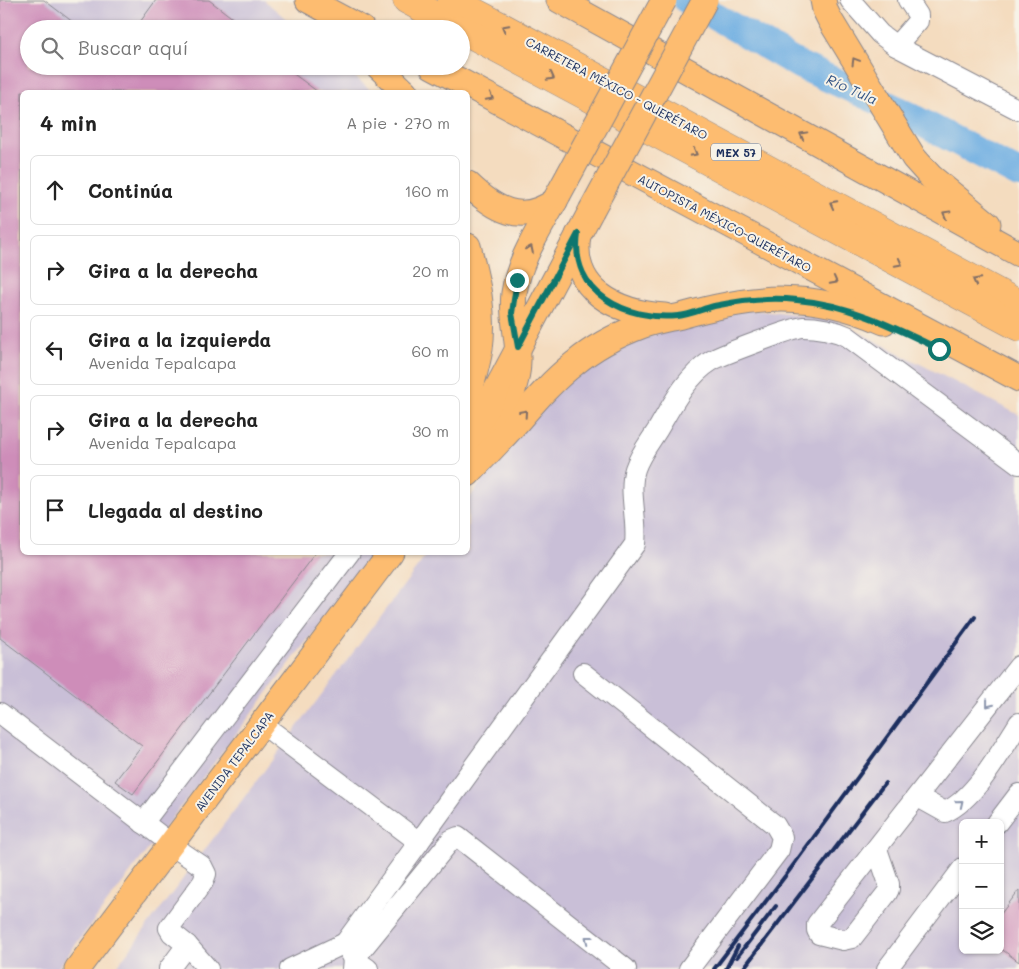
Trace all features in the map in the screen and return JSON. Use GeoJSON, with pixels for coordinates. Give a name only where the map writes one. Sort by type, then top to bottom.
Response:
{"type":"FeatureCollection","features":[{"type":"Feature","properties":{"kind":"highway","name":"CARRETERA MÉXICO - QUERÉTARO"},"geometry":{"type":"LineString","coordinates":[[407,0],[468,18],[1019,304]]}},
{"type":"Feature","properties":{"kind":"highway","name":"CARRETERA MÉXICO - QUERÉTARO"},"geometry":{"type":"LineString","coordinates":[[452,0],[468,18],[1019,327]]}},
{"type":"Feature","properties":{"kind":"main road"},"geometry":{"type":"LineString","coordinates":[[306,0],[327,20]]}},
{"type":"Feature","properties":{"kind":"main road"},"geometry":{"type":"LineString","coordinates":[[306,0],[345,20]]}},
{"type":"Feature","properties":{"kind":"main road"},"geometry":{"type":"LineString","coordinates":[[558,0],[1019,254]]}},
{"type":"Feature","properties":{"kind":"main road"},"geometry":{"type":"LineString","coordinates":[[470,471],[493,433],[510,399],[517,373],[518,347],[512,313],[517,280],[528,252],[664,0]]}},
{"type":"Feature","properties":{"kind":"main road"},"geometry":{"type":"LineString","coordinates":[[470,439],[590,211],[705,0]]}},
{"type":"Feature","properties":{"kind":"main road"},"geometry":{"type":"LineString","coordinates":[[826,10],[914,158],[930,177],[1019,249]]}},
{"type":"Feature","properties":{"kind":"main road"},"geometry":{"type":"LineString","coordinates":[[387,75],[403,90]]}},
{"type":"Feature","properties":{"kind":"main road","name":"AUTOPISTA MÉXICO-QUERÉTARO"},"geometry":{"type":"LineString","coordinates":[[449,75],[1011,375]]}},
{"type":"Feature","properties":{"kind":"main road"},"geometry":{"type":"LineString","coordinates":[[470,186],[500,209],[514,213],[540,210],[556,198]]}},
{"type":"Feature","properties":{"kind":"main road"},"geometry":{"type":"LineString","coordinates":[[578,234],[576,255],[579,266],[588,283],[600,296],[634,312],[680,316]]}},
{"type":"Feature","properties":{"kind":"main road"},"geometry":{"type":"LineString","coordinates":[[470,254],[480,296],[482,315],[480,349],[470,396]]}},
{"type":"Feature","properties":{"kind":"main road"},"geometry":{"type":"LineString","coordinates":[[470,472],[545,389],[577,361],[622,334],[648,324],[714,306],[764,299],[814,302],[837,306],[873,318],[954,355],[1011,375]]}},
{"type":"Feature","properties":{"kind":"main road","name":"AVENIDA TEPALCAPA"},"geometry":{"type":"LineString","coordinates":[[96,969],[177,848],[389,555]]}},
{"type":"Feature","properties":{"kind":"main road","name":"AVENIDA TEPALCAPA"},"geometry":{"type":"LineString","coordinates":[[77,969],[274,733],[407,555]]}},
{"type":"Feature","properties":{"kind":"street"},"geometry":{"type":"LineString","coordinates":[[850,0],[874,29],[896,46],[1015,103]]}},
{"type":"Feature","properties":{"kind":"street"},"geometry":{"type":"LineString","coordinates":[[896,46],[918,21],[918,15],[908,0]]}},
{"type":"Feature","properties":{"kind":"street"},"geometry":{"type":"LineString","coordinates":[[355,960],[419,842],[635,544],[633,482],[635,470],[641,456],[680,392],[694,375],[711,360],[801,327],[832,330],[847,336],[1019,464]]}},
{"type":"Feature","properties":{"kind":"street"},"geometry":{"type":"LineString","coordinates":[[143,823],[348,555]]}},
{"type":"Feature","properties":{"kind":"street"},"geometry":{"type":"LineString","coordinates":[[877,849],[1018,670]]}},
{"type":"Feature","properties":{"kind":"street"},"geometry":{"type":"LineString","coordinates":[[583,673],[775,825],[782,837],[778,850],[690,969]]}},
{"type":"Feature","properties":{"kind":"street"},"geometry":{"type":"LineString","coordinates":[[0,713],[202,866],[206,874],[203,882],[169,928],[208,969]]}},
{"type":"Feature","properties":{"kind":"street"},"geometry":{"type":"LineString","coordinates":[[918,796],[946,812],[954,808],[967,798],[1019,723]]}},
{"type":"Feature","properties":{"kind":"street"},"geometry":{"type":"LineString","coordinates":[[274,733],[419,842]]}},
{"type":"Feature","properties":{"kind":"street"},"geometry":{"type":"LineString","coordinates":[[1000,819],[1019,794]]}},
{"type":"Feature","properties":{"kind":"street"},"geometry":{"type":"LineString","coordinates":[[290,969],[355,960],[451,840],[458,837],[626,969]]}},
{"type":"Feature","properties":{"kind":"street"},"geometry":{"type":"LineString","coordinates":[[887,969],[959,873]]}},
{"type":"Feature","properties":{"kind":"street"},"geometry":{"type":"LineString","coordinates":[[169,969],[187,945]]}},
{"type":"Feature","properties":{"kind":"shaded area"},"geometry":{"type":"Polygon","coordinates":[[[0,0],[264,0],[287,20],[20,20],[20,75],[353,75],[371,90],[20,90],[20,555],[372,555],[57,969],[0,969],[0,0]]]}},
{"type":"Feature","properties":{"kind":"shaded area"},"geometry":{"type":"Polygon","coordinates":[[[737,308],[835,320],[1019,415],[1019,969],[115,969],[426,555],[470,555],[470,497],[522,427],[574,376],[609,349],[737,308]]]}},
{"type":"Feature","properties":{"kind":"building"},"geometry":{"type":"Polygon","coordinates":[[[0,0],[44,0],[70,20],[20,20],[20,75],[295,75],[315,90],[20,90],[20,555],[314,555],[133,794],[115,781],[142,746],[0,638],[0,0]]]}},
{"type":"Feature","properties":{"kind":"building"},"geometry":{"type":"Polygon","coordinates":[[[156,0],[209,0],[235,20],[142,20],[156,0]]]}},
{"type":"Feature","properties":{"kind":"building"},"geometry":{"type":"Polygon","coordinates":[[[1019,890],[1019,962],[1004,951],[1004,910],[1019,890]]]}},
{"type":"Feature","properties":{"kind":"waterway","name":"Río Tula"},"geometry":{"type":"LineString","coordinates":[[687,0],[799,65],[894,108],[1019,174]]}},
{"type":"Feature","properties":{"kind":"railway"},"geometry":{"type":"LineString","coordinates":[[714,969],[789,871],[975,617]]}},
{"type":"Feature","properties":{"kind":"railway"},"geometry":{"type":"LineString","coordinates":[[743,969],[885,783]]}},
{"type":"Feature","properties":{"kind":"railway"},"geometry":{"type":"LineString","coordinates":[[737,957],[776,906]]}},
{"type":"Feature","properties":{"kind":"railway"},"geometry":{"type":"LineString","coordinates":[[726,969],[738,946]]}},
{"type":"Feature","properties":{"kind":"route"},"geometry":{"type":"LineString","coordinates":[[517,280],[512,313],[518,347],[578,234],[576,255],[583,276],[593,290],[600,296],[634,312],[650,315],[680,316],[714,306],[739,302],[764,299],[798,300],[837,306],[859,313],[899,329],[939,349]]}}]}
